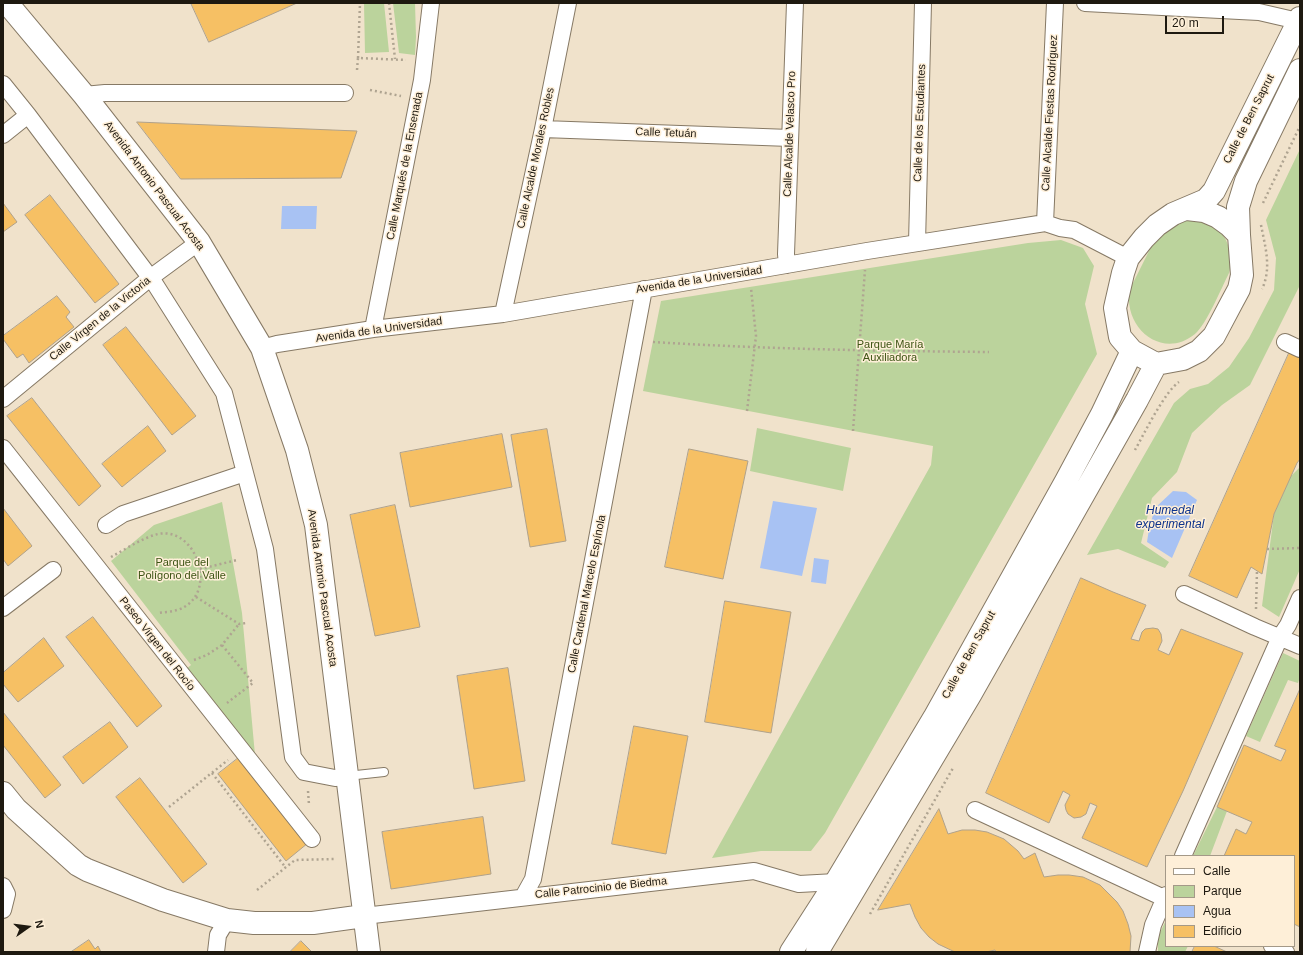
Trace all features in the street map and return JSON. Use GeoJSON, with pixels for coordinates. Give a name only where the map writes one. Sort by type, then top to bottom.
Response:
{"type":"FeatureCollection","features":[{"type":"Feature","properties":{"kind":"street","name":"Avenida Antonio Pascual Acosta"},"geometry":{"type":"LineString","coordinates":[[7,3],[84,95],[199,242],[262,348],[297,450],[316,525],[346,777],[369,952]]}},
{"type":"Feature","properties":{"kind":"street","name":"Calle Marqués de la Ensenada"},"geometry":{"type":"LineString","coordinates":[[373,329],[422,80],[432,3]]}},
{"type":"Feature","properties":{"kind":"street","name":"Calle Alcalde Morales Robles"},"geometry":{"type":"LineString","coordinates":[[503,314],[543,129],[568,3]]}},
{"type":"Feature","properties":{"kind":"street","name":"Calle Alcalde Velasco Pro"},"geometry":{"type":"LineString","coordinates":[[787,265],[786,254],[795,3]]}},
{"type":"Feature","properties":{"kind":"street","name":"Calle de los Estudiantes"},"geometry":{"type":"LineString","coordinates":[[917,243],[924,3]]}},
{"type":"Feature","properties":{"kind":"street","name":"Calle Alcalde Fiestas Rodríguez"},"geometry":{"type":"LineString","coordinates":[[1045,223],[1055,3]]}},
{"type":"Feature","properties":{"kind":"street"},"geometry":{"type":"LineString","coordinates":[[1085,3],[1259,12],[1299,20]]}},
{"type":"Feature","properties":{"kind":"street","name":"Calle de Ben Saprut"},"geometry":{"type":"LineString","coordinates":[[1187,209],[1206,200],[1214,191],[1299,20]]}},
{"type":"Feature","properties":{"kind":"street"},"geometry":{"type":"LineString","coordinates":[[1239,235],[1218,217],[1204,211],[1187,209],[1173,214],[1157,224],[1128,258],[1118,290],[1115,308],[1120,337],[1132,350],[1156,364],[1183,359],[1199,351],[1214,336],[1239,289],[1242,275],[1238,207],[1246,181],[1300,70]]}},
{"type":"Feature","properties":{"kind":"street"},"geometry":{"type":"LineString","coordinates":[[3,84],[28,115],[150,278],[224,393],[265,549],[293,757],[304,772],[335,778],[346,777]]}},
{"type":"Feature","properties":{"kind":"street"},"geometry":{"type":"LineString","coordinates":[[84,95],[105,93],[345,93]]}},
{"type":"Feature","properties":{"kind":"street"},"geometry":{"type":"LineString","coordinates":[[3,135],[28,115]]}},
{"type":"Feature","properties":{"kind":"street","name":"Calle Tetuán"},"geometry":{"type":"LineString","coordinates":[[543,129],[790,138]]}},
{"type":"Feature","properties":{"kind":"street","name":"Avenida de la Universidad"},"geometry":{"type":"LineString","coordinates":[[262,348],[277,344],[373,329],[503,314],[866,251],[1045,223],[1060,228],[1074,230],[1128,258]]}},
{"type":"Feature","properties":{"kind":"street","name":"Calle Virgen de la Victoria"},"geometry":{"type":"LineString","coordinates":[[3,399],[150,278],[199,242]]}},
{"type":"Feature","properties":{"kind":"street","name":"Calle Cardenal Marcelo Espínola"},"geometry":{"type":"LineString","coordinates":[[523,897],[533,879],[644,289]]}},
{"type":"Feature","properties":{"kind":"street"},"geometry":{"type":"LineString","coordinates":[[1285,342],[1300,349]]}},
{"type":"Feature","properties":{"kind":"street","name":"Calle de Ben Saprut"},"geometry":{"type":"LineString","coordinates":[[791,952],[836,882],[934,718],[1066,481],[1102,414],[1132,350]]}},
{"type":"Feature","properties":{"kind":"street","name":"Calle de Ben Saprut"},"geometry":{"type":"LineString","coordinates":[[817,952],[970,695],[1156,364]]}},
{"type":"Feature","properties":{"kind":"street","name":"Paseo Virgen del Rocío"},"geometry":{"type":"LineString","coordinates":[[3,448],[312,839]]}},
{"type":"Feature","properties":{"kind":"street"},"geometry":{"type":"LineString","coordinates":[[106,525],[123,514],[245,472]]}},
{"type":"Feature","properties":{"kind":"street"},"geometry":{"type":"LineString","coordinates":[[3,608],[53,570]]}},
{"type":"Feature","properties":{"kind":"street"},"geometry":{"type":"LineString","coordinates":[[1184,594],[1300,646]]}},
{"type":"Feature","properties":{"kind":"street"},"geometry":{"type":"LineString","coordinates":[[1183,855],[1280,637],[1288,625],[1300,598]]}},
{"type":"Feature","properties":{"kind":"street"},"geometry":{"type":"LineString","coordinates":[[3,793],[16,809],[78,864],[87,870],[163,900],[227,920],[254,923],[313,923],[364,916]]}},
{"type":"Feature","properties":{"kind":"street"},"geometry":{"type":"LineString","coordinates":[[975,810],[1165,897]]}},
{"type":"Feature","properties":{"kind":"street","name":"Calle Patrocinio de Biedma"},"geometry":{"type":"LineString","coordinates":[[364,916],[754,871],[799,884],[836,882]]}},
{"type":"Feature","properties":{"kind":"street"},"geometry":{"type":"LineString","coordinates":[[3,886],[7,894],[3,910]]}},
{"type":"Feature","properties":{"kind":"street"},"geometry":{"type":"LineString","coordinates":[[1147,952],[1153,925],[1165,899]]}},
{"type":"Feature","properties":{"kind":"street"},"geometry":{"type":"LineString","coordinates":[[216,952],[218,935],[227,920]]}},
{"type":"Feature","properties":{"kind":"street"},"geometry":{"type":"LineString","coordinates":[[1274,947],[1286,952]]}},
{"type":"Feature","properties":{"kind":"lane"},"geometry":{"type":"LineString","coordinates":[[346,777],[384,772]]}},
{"type":"Feature","properties":{"kind":"path"},"geometry":{"type":"LineString","coordinates":[[357,70],[360,3]]}},
{"type":"Feature","properties":{"kind":"path"},"geometry":{"type":"LineString","coordinates":[[389,3],[395,59]]}},
{"type":"Feature","properties":{"kind":"path"},"geometry":{"type":"LineString","coordinates":[[358,58],[411,60]]}},
{"type":"Feature","properties":{"kind":"path"},"geometry":{"type":"LineString","coordinates":[[370,90],[405,97]]}},
{"type":"Feature","properties":{"kind":"path"},"geometry":{"type":"LineString","coordinates":[[1261,207],[1300,126]]}},
{"type":"Feature","properties":{"kind":"path"},"geometry":{"type":"LineString","coordinates":[[1261,223],[1268,260],[1264,284],[1261,290]]}},
{"type":"Feature","properties":{"kind":"path"},"geometry":{"type":"LineString","coordinates":[[853,430],[866,251]]}},
{"type":"Feature","properties":{"kind":"path"},"geometry":{"type":"LineString","coordinates":[[747,410],[756,336],[750,272]]}},
{"type":"Feature","properties":{"kind":"path"},"geometry":{"type":"LineString","coordinates":[[653,342],[713,346],[897,352],[989,352]]}},
{"type":"Feature","properties":{"kind":"path"},"geometry":{"type":"LineString","coordinates":[[1132,456],[1167,395],[1175,384],[1182,380]]}},
{"type":"Feature","properties":{"kind":"path"},"geometry":{"type":"LineString","coordinates":[[95,566],[139,542],[159,534],[176,535],[188,544],[198,559],[202,581],[196,597],[188,605],[176,611],[158,613]]}},
{"type":"Feature","properties":{"kind":"path"},"geometry":{"type":"LineString","coordinates":[[1267,549],[1300,548]]}},
{"type":"Feature","properties":{"kind":"path"},"geometry":{"type":"LineString","coordinates":[[200,569],[237,560]]}},
{"type":"Feature","properties":{"kind":"path"},"geometry":{"type":"LineString","coordinates":[[1255,627],[1256,570]]}},
{"type":"Feature","properties":{"kind":"path"},"geometry":{"type":"LineString","coordinates":[[196,597],[240,624]]}},
{"type":"Feature","properties":{"kind":"path"},"geometry":{"type":"LineString","coordinates":[[176,668],[206,655],[222,645],[240,624],[246,623]]}},
{"type":"Feature","properties":{"kind":"path"},"geometry":{"type":"LineString","coordinates":[[212,714],[253,684],[222,645]]}},
{"type":"Feature","properties":{"kind":"path"},"geometry":{"type":"LineString","coordinates":[[169,808],[241,750]]}},
{"type":"Feature","properties":{"kind":"path"},"geometry":{"type":"LineString","coordinates":[[870,914],[953,768]]}},
{"type":"Feature","properties":{"kind":"path"},"geometry":{"type":"LineString","coordinates":[[212,773],[286,868]]}},
{"type":"Feature","properties":{"kind":"path"},"geometry":{"type":"LineString","coordinates":[[256,890],[295,860],[336,859]]}},
{"type":"Feature","properties":{"kind":"green space"},"geometry":{"type":"Polygon","coordinates":[[[364,3],[384,3],[389,52],[365,53],[364,3]]]}},
{"type":"Feature","properties":{"kind":"green space"},"geometry":{"type":"Polygon","coordinates":[[[393,3],[415,3],[415,55],[399,53],[393,3]]]}},
{"type":"Feature","properties":{"kind":"green space"},"geometry":{"type":"Polygon","coordinates":[[[1300,149],[1300,285],[1250,385],[1222,405],[1192,433],[1177,472],[1152,498],[1141,543],[1169,562],[1165,568],[1118,549],[1087,555],[1174,403],[1190,389],[1208,384],[1229,367],[1249,338],[1274,290],[1276,258],[1266,220],[1300,149]]]}},
{"type":"Feature","properties":{"kind":"green space"},"geometry":{"type":"Polygon","coordinates":[[[1184,219],[1206,221],[1220,231],[1228,244],[1230,251],[1230,266],[1229,273],[1204,323],[1195,334],[1182,341],[1170,344],[1158,342],[1147,336],[1138,327],[1132,316],[1129,303],[1130,289],[1153,243],[1160,233],[1184,219]]]}},
{"type":"Feature","properties":{"kind":"green space","name":"Parque María Auxiliadora"},"geometry":{"type":"Polygon","coordinates":[[[1061,240],[1083,248],[1094,266],[1085,304],[1097,354],[825,833],[811,851],[761,851],[712,858],[931,465],[933,446],[643,391],[661,301],[1028,243],[1061,240]]]}},
{"type":"Feature","properties":{"kind":"green space"},"geometry":{"type":"Polygon","coordinates":[[[757,428],[851,448],[843,491],[750,471],[757,428]]]}},
{"type":"Feature","properties":{"kind":"green space"},"geometry":{"type":"Polygon","coordinates":[[[1300,467],[1300,569],[1279,617],[1262,606],[1274,514],[1290,477],[1300,467]]]}},
{"type":"Feature","properties":{"kind":"green space","name":"Parque del Polígono del Valle"},"geometry":{"type":"Polygon","coordinates":[[[222,502],[242,613],[255,755],[201,685],[185,670],[191,665],[111,561],[154,525],[222,502]]]}},
{"type":"Feature","properties":{"kind":"green space"},"geometry":{"type":"Polygon","coordinates":[[[1283,653],[1300,661],[1300,677],[1298,683],[1288,680],[1260,742],[1246,736],[1283,653]]]}},
{"type":"Feature","properties":{"kind":"green space"},"geometry":{"type":"Polygon","coordinates":[[[1217,807],[1227,811],[1210,855],[1193,855],[1217,807]]]}},
{"type":"Feature","properties":{"kind":"green space"},"geometry":{"type":"Polygon","coordinates":[[[1165,922],[1165,947],[1188,947],[1185,952],[1158,952],[1158,937],[1165,922]]]}},
{"type":"Feature","properties":{"kind":"water"},"geometry":{"type":"Polygon","coordinates":[[[282,206],[317,206],[316,229],[281,229],[282,206]]]}},
{"type":"Feature","properties":{"kind":"water","name":"Humedal experimental"},"geometry":{"type":"Polygon","coordinates":[[[1173,491],[1186,492],[1197,500],[1172,558],[1147,542],[1155,508],[1173,491]]]}},
{"type":"Feature","properties":{"kind":"water"},"geometry":{"type":"Polygon","coordinates":[[[773,501],[817,508],[802,576],[760,568],[773,501]]]}},
{"type":"Feature","properties":{"kind":"water"},"geometry":{"type":"Polygon","coordinates":[[[814,558],[829,560],[826,584],[811,582],[814,558]]]}},
{"type":"Feature","properties":{"kind":"building"},"geometry":{"type":"Polygon","coordinates":[[[191,3],[297,3],[209,42],[191,3]]]}},
{"type":"Feature","properties":{"kind":"building"},"geometry":{"type":"Polygon","coordinates":[[[137,122],[357,131],[341,178],[181,179],[137,122]]]}},
{"type":"Feature","properties":{"kind":"building"},"geometry":{"type":"Polygon","coordinates":[[[50,195],[119,284],[95,303],[25,215],[50,195]]]}},
{"type":"Feature","properties":{"kind":"building"},"geometry":{"type":"Polygon","coordinates":[[[3,203],[17,222],[3,232],[3,203]]]}},
{"type":"Feature","properties":{"kind":"building"},"geometry":{"type":"Polygon","coordinates":[[[57,296],[70,312],[66,317],[74,327],[29,363],[23,354],[17,358],[3,339],[3,336],[57,296]]]}},
{"type":"Feature","properties":{"kind":"building"},"geometry":{"type":"Polygon","coordinates":[[[126,327],[196,416],[172,435],[103,345],[126,327]]]}},
{"type":"Feature","properties":{"kind":"building"},"geometry":{"type":"Polygon","coordinates":[[[1290,351],[1300,356],[1300,459],[1274,514],[1262,574],[1251,567],[1237,598],[1189,576],[1290,351]]]}},
{"type":"Feature","properties":{"kind":"building"},"geometry":{"type":"Polygon","coordinates":[[[32,398],[101,486],[79,506],[7,416],[32,398]]]}},
{"type":"Feature","properties":{"kind":"building"},"geometry":{"type":"Polygon","coordinates":[[[148,426],[166,451],[122,487],[102,464],[148,426]]]}},
{"type":"Feature","properties":{"kind":"building"},"geometry":{"type":"Polygon","coordinates":[[[547,429],[566,541],[530,547],[511,435],[547,429]]]}},
{"type":"Feature","properties":{"kind":"building"},"geometry":{"type":"Polygon","coordinates":[[[502,434],[512,487],[410,507],[400,453],[502,434]]]}},
{"type":"Feature","properties":{"kind":"building"},"geometry":{"type":"Polygon","coordinates":[[[689,449],[748,461],[723,579],[665,567],[689,449]]]}},
{"type":"Feature","properties":{"kind":"building"},"geometry":{"type":"Polygon","coordinates":[[[395,505],[420,627],[375,636],[350,515],[395,505]]]}},
{"type":"Feature","properties":{"kind":"building"},"geometry":{"type":"Polygon","coordinates":[[[3,508],[32,546],[8,566],[3,559],[3,508]]]}},
{"type":"Feature","properties":{"kind":"building"},"geometry":{"type":"Polygon","coordinates":[[[1081,578],[1146,605],[1131,639],[1139,641],[1142,632],[1145,629],[1158,629],[1161,634],[1162,641],[1158,650],[1169,655],[1181,629],[1243,653],[1183,791],[1147,867],[1082,838],[1097,806],[1090,803],[1086,814],[1081,817],[1074,818],[1068,814],[1065,805],[1070,795],[1063,791],[1049,823],[986,793],[1081,578]]]}},
{"type":"Feature","properties":{"kind":"building"},"geometry":{"type":"Polygon","coordinates":[[[725,601],[791,612],[771,733],[705,722],[725,601]]]}},
{"type":"Feature","properties":{"kind":"building"},"geometry":{"type":"Polygon","coordinates":[[[93,617],[162,706],[137,727],[66,637],[93,617]]]}},
{"type":"Feature","properties":{"kind":"building"},"geometry":{"type":"Polygon","coordinates":[[[44,638],[64,666],[18,702],[3,684],[3,673],[44,638]]]}},
{"type":"Feature","properties":{"kind":"building"},"geometry":{"type":"Polygon","coordinates":[[[508,668],[525,781],[474,789],[457,676],[508,668]]]}},
{"type":"Feature","properties":{"kind":"building"},"geometry":{"type":"Polygon","coordinates":[[[1300,689],[1300,927],[1295,924],[1295,855],[1224,855],[1236,829],[1246,834],[1252,822],[1217,807],[1244,745],[1281,761],[1286,750],[1275,746],[1300,689]]]}},
{"type":"Feature","properties":{"kind":"building"},"geometry":{"type":"Polygon","coordinates":[[[3,712],[61,785],[45,798],[3,745],[3,712]]]}},
{"type":"Feature","properties":{"kind":"building"},"geometry":{"type":"Polygon","coordinates":[[[110,722],[128,747],[83,784],[63,757],[110,722]]]}},
{"type":"Feature","properties":{"kind":"building"},"geometry":{"type":"Polygon","coordinates":[[[634,726],[688,736],[666,854],[612,844],[634,726]]]}},
{"type":"Feature","properties":{"kind":"building"},"geometry":{"type":"Polygon","coordinates":[[[241,756],[308,843],[286,861],[218,774],[241,756]]]}},
{"type":"Feature","properties":{"kind":"building"},"geometry":{"type":"Polygon","coordinates":[[[140,778],[207,864],[183,883],[116,797],[140,778]]]}},
{"type":"Feature","properties":{"kind":"building"},"geometry":{"type":"Polygon","coordinates":[[[939,809],[948,834],[962,830],[987,832],[1004,839],[1018,851],[1024,859],[1035,853],[1044,877],[1069,875],[1083,877],[1100,885],[1117,902],[1123,911],[1131,936],[1130,952],[996,952],[995,950],[986,952],[955,952],[938,944],[929,937],[921,928],[910,904],[878,910],[939,809]]]}},
{"type":"Feature","properties":{"kind":"building"},"geometry":{"type":"Polygon","coordinates":[[[483,817],[491,874],[391,889],[382,832],[483,817]]]}},
{"type":"Feature","properties":{"kind":"building"},"geometry":{"type":"Polygon","coordinates":[[[89,940],[95,949],[98,946],[101,952],[71,952],[89,940]]]}},
{"type":"Feature","properties":{"kind":"building"},"geometry":{"type":"Polygon","coordinates":[[[301,941],[312,952],[290,952],[301,941]]]}},
{"type":"Feature","properties":{"kind":"building"},"geometry":{"type":"Polygon","coordinates":[[[1194,947],[1216,947],[1227,952],[1192,952],[1194,947]]]}}]}
